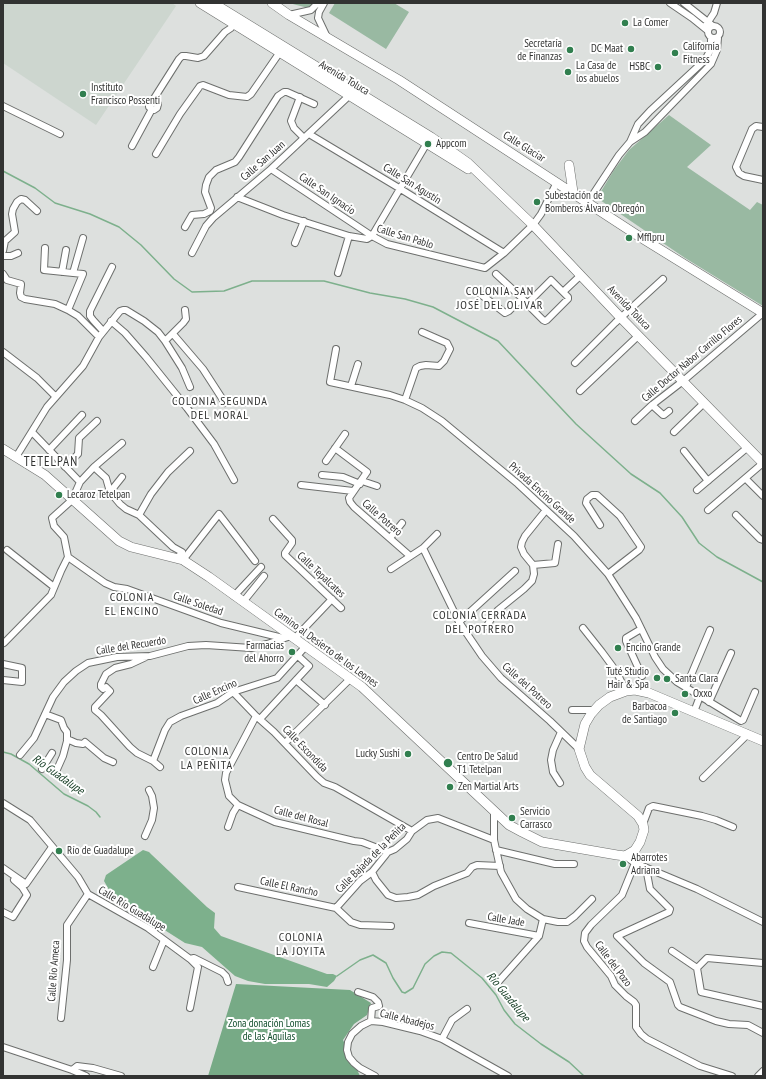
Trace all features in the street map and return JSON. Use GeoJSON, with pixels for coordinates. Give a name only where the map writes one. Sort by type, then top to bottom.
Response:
{"type":"FeatureCollection","features":[{"type":"Feature","properties":{"kind":"street","name":"Avenida Toluca"},"geometry":{"type":"LineString","coordinates":[[200,3],[233,19],[324,72],[465,168],[476,171]]}},
{"type":"Feature","properties":{"kind":"street","name":"Avenida Toluca"},"geometry":{"type":"LineString","coordinates":[[213,3],[280,52],[431,136],[468,163],[533,224],[638,336],[763,463]]}},
{"type":"Feature","properties":{"kind":"street","name":"Calle Glaciar"},"geometry":{"type":"LineString","coordinates":[[272,3],[289,15],[400,80],[640,237],[763,313]]}},
{"type":"Feature","properties":{"kind":"street"},"geometry":{"type":"LineString","coordinates":[[289,15],[312,10],[318,3]]}},
{"type":"Feature","properties":{"kind":"street"},"geometry":{"type":"LineString","coordinates":[[324,3],[319,12],[318,18],[327,37]]}},
{"type":"Feature","properties":{"kind":"street"},"geometry":{"type":"LineString","coordinates":[[630,142],[638,124],[650,110],[706,60],[714,38],[720,34],[718,27],[708,27],[679,5],[670,3]]}},
{"type":"Feature","properties":{"kind":"street"},"geometry":{"type":"LineString","coordinates":[[684,3],[708,27]]}},
{"type":"Feature","properties":{"kind":"street"},"geometry":{"type":"LineString","coordinates":[[588,202],[619,155],[630,142],[645,132],[711,64],[717,50],[714,38],[709,36],[708,27],[717,3]]}},
{"type":"Feature","properties":{"kind":"street"},"geometry":{"type":"LineString","coordinates":[[132,146],[152,109],[149,107],[148,103],[153,100],[179,59],[182,56],[201,58],[230,28],[233,19]]}},
{"type":"Feature","properties":{"kind":"street"},"geometry":{"type":"LineString","coordinates":[[156,154],[180,114],[200,86],[203,85],[229,94],[247,97],[251,94],[280,52]]}},
{"type":"Feature","properties":{"kind":"street"},"geometry":{"type":"LineString","coordinates":[[186,227],[192,215],[204,214],[210,211],[211,208],[205,192],[209,177],[216,170],[235,162],[278,96],[284,92],[287,92],[314,104]]}},
{"type":"Feature","properties":{"kind":"street","name":"Calle San Juan"},"geometry":{"type":"LineString","coordinates":[[192,253],[206,226],[222,210],[271,169],[353,92]]}},
{"type":"Feature","properties":{"kind":"street"},"geometry":{"type":"LineString","coordinates":[[300,98],[291,121],[294,128],[307,136]]}},
{"type":"Feature","properties":{"kind":"street"},"geometry":{"type":"LineString","coordinates":[[3,106],[60,134]]}},
{"type":"Feature","properties":{"kind":"street"},"geometry":{"type":"LineString","coordinates":[[650,110],[658,118]]}},
{"type":"Feature","properties":{"kind":"street"},"geometry":{"type":"LineString","coordinates":[[763,127],[756,126],[752,129],[736,167],[744,176],[763,180]]}},
{"type":"Feature","properties":{"kind":"street","name":"Calle San Agustín"},"geometry":{"type":"LineString","coordinates":[[307,136],[399,188],[504,254]]}},
{"type":"Feature","properties":{"kind":"street"},"geometry":{"type":"LineString","coordinates":[[372,236],[427,143]]}},
{"type":"Feature","properties":{"kind":"street"},"geometry":{"type":"LineString","coordinates":[[569,165],[573,192]]}},
{"type":"Feature","properties":{"kind":"street","name":"Calle San Ignacio"},"geometry":{"type":"LineString","coordinates":[[271,169],[372,236]]}},
{"type":"Feature","properties":{"kind":"street","name":"Calle San Pablo"},"geometry":{"type":"LineString","coordinates":[[237,197],[304,222],[349,236],[367,239],[372,236],[387,244],[399,248],[482,268],[487,267],[504,254],[533,224],[541,214],[556,182]]}},
{"type":"Feature","properties":{"kind":"street"},"geometry":{"type":"LineString","coordinates":[[3,251],[5,241],[15,232],[12,209],[17,202],[21,199],[25,200],[37,211]]}},
{"type":"Feature","properties":{"kind":"street"},"geometry":{"type":"LineString","coordinates":[[295,243],[304,222]]}},
{"type":"Feature","properties":{"kind":"street"},"geometry":{"type":"LineString","coordinates":[[338,273],[349,236]]}},
{"type":"Feature","properties":{"kind":"street"},"geometry":{"type":"LineString","coordinates":[[73,273],[83,238]]}},
{"type":"Feature","properties":{"kind":"street"},"geometry":{"type":"LineString","coordinates":[[45,248],[44,270],[83,275],[68,310]]}},
{"type":"Feature","properties":{"kind":"street"},"geometry":{"type":"LineString","coordinates":[[62,272],[66,250]]}},
{"type":"Feature","properties":{"kind":"street"},"geometry":{"type":"LineString","coordinates":[[3,256],[11,256],[18,253]]}},
{"type":"Feature","properties":{"kind":"street"},"geometry":{"type":"LineString","coordinates":[[104,331],[90,316],[90,311],[112,267]]}},
{"type":"Feature","properties":{"kind":"street"},"geometry":{"type":"LineString","coordinates":[[3,274],[7,280],[22,285],[20,293],[21,297],[55,304],[68,310],[78,316],[99,337]]}},
{"type":"Feature","properties":{"kind":"street"},"geometry":{"type":"LineString","coordinates":[[496,274],[543,320],[547,320],[568,300],[568,297],[551,280],[527,304]]}},
{"type":"Feature","properties":{"kind":"street"},"geometry":{"type":"LineString","coordinates":[[563,292],[581,275]]}},
{"type":"Feature","properties":{"kind":"street"},"geometry":{"type":"LineString","coordinates":[[575,363],[663,279]]}},
{"type":"Feature","properties":{"kind":"street"},"geometry":{"type":"LineString","coordinates":[[479,293],[505,313],[522,298]]}},
{"type":"Feature","properties":{"kind":"street"},"geometry":{"type":"LineString","coordinates":[[16,457],[47,407],[55,396],[83,366],[99,337],[120,311],[126,310],[158,332],[182,368],[190,386]]}},
{"type":"Feature","properties":{"kind":"street"},"geometry":{"type":"LineString","coordinates":[[165,341],[186,319],[185,310]]}},
{"type":"Feature","properties":{"kind":"street","name":"Calle Doctor Nabor Carrillo Flores"},"geometry":{"type":"LineString","coordinates":[[635,421],[652,404],[683,381],[763,313]]}},
{"type":"Feature","properties":{"kind":"street"},"geometry":{"type":"LineString","coordinates":[[111,321],[125,333],[187,408],[214,444],[234,480]]}},
{"type":"Feature","properties":{"kind":"street"},"geometry":{"type":"LineString","coordinates":[[405,400],[416,368],[426,365],[439,366],[444,361],[450,349],[447,343],[422,332]]}},
{"type":"Feature","properties":{"kind":"street"},"geometry":{"type":"LineString","coordinates":[[173,334],[214,383],[224,403]]}},
{"type":"Feature","properties":{"kind":"street"},"geometry":{"type":"LineString","coordinates":[[580,391],[638,336]]}},
{"type":"Feature","properties":{"kind":"street","name":"Privada Encino Grande"},"geometry":{"type":"LineString","coordinates":[[336,349],[330,382],[390,395],[422,408],[442,421],[518,484],[574,536],[608,574],[655,657],[663,669],[677,682],[742,721],[756,692]]}},
{"type":"Feature","properties":{"kind":"street"},"geometry":{"type":"LineString","coordinates":[[3,352],[37,378],[55,396]]}},
{"type":"Feature","properties":{"kind":"street"},"geometry":{"type":"LineString","coordinates":[[351,386],[358,364]]}},
{"type":"Feature","properties":{"kind":"street"},"geometry":{"type":"LineString","coordinates":[[674,432],[704,403]]}},
{"type":"Feature","properties":{"kind":"street"},"geometry":{"type":"LineString","coordinates":[[652,404],[663,416],[669,411]]}},
{"type":"Feature","properties":{"kind":"street"},"geometry":{"type":"LineString","coordinates":[[49,450],[82,415]]}},
{"type":"Feature","properties":{"kind":"street"},"geometry":{"type":"LineString","coordinates":[[66,467],[78,454],[79,438],[97,421]]}},
{"type":"Feature","properties":{"kind":"street"},"geometry":{"type":"LineString","coordinates":[[32,432],[80,482]]}},
{"type":"Feature","properties":{"kind":"street"},"geometry":{"type":"LineString","coordinates":[[326,461],[345,434]]}},
{"type":"Feature","properties":{"kind":"street"},"geometry":{"type":"LineString","coordinates":[[4,643],[51,595],[68,557],[64,537],[54,526],[52,518],[72,500],[80,482],[94,467],[122,442]]}},
{"type":"Feature","properties":{"kind":"street"},"geometry":{"type":"LineString","coordinates":[[697,490],[748,447]]}},
{"type":"Feature","properties":{"kind":"street"},"geometry":{"type":"LineString","coordinates":[[301,485],[353,491],[361,482],[367,471],[335,448]]}},
{"type":"Feature","properties":{"kind":"street","name":"Camino al Desierto de los Leones"},"geometry":{"type":"LineString","coordinates":[[3,449],[45,475],[119,541],[131,547],[180,559],[209,577],[290,637],[306,646],[367,692],[509,825],[542,842],[625,856]]}},
{"type":"Feature","properties":{"kind":"street"},"geometry":{"type":"LineString","coordinates":[[139,514],[151,494],[168,472],[190,451]]}},
{"type":"Feature","properties":{"kind":"street"},"geometry":{"type":"LineString","coordinates":[[684,451],[708,481]]}},
{"type":"Feature","properties":{"kind":"street"},"geometry":{"type":"LineString","coordinates":[[708,510],[763,463]]}},
{"type":"Feature","properties":{"kind":"street"},"geometry":{"type":"LineString","coordinates":[[94,467],[106,478],[116,484]]}},
{"type":"Feature","properties":{"kind":"street"},"geometry":{"type":"LineString","coordinates":[[322,475],[377,486]]}},
{"type":"Feature","properties":{"kind":"street"},"geometry":{"type":"LineString","coordinates":[[110,492],[122,477]]}},
{"type":"Feature","properties":{"kind":"street"},"geometry":{"type":"LineString","coordinates":[[106,478],[110,492],[114,498],[126,509],[139,514],[173,547],[182,552],[180,559]]}},
{"type":"Feature","properties":{"kind":"street"},"geometry":{"type":"LineString","coordinates":[[746,478],[763,496]]}},
{"type":"Feature","properties":{"kind":"street","name":"Calle Potrero"},"geometry":{"type":"LineString","coordinates":[[353,491],[349,498],[354,507],[410,556]]}},
{"type":"Feature","properties":{"kind":"street"},"geometry":{"type":"LineString","coordinates":[[114,498],[118,492]]}},
{"type":"Feature","properties":{"kind":"street"},"geometry":{"type":"LineString","coordinates":[[600,525],[586,503],[587,499],[592,495],[597,495],[620,516],[641,547],[608,574]]}},
{"type":"Feature","properties":{"kind":"street"},"geometry":{"type":"LineString","coordinates":[[487,626],[490,619],[498,610],[532,581],[534,565],[524,554],[521,547],[525,536],[546,510]]}},
{"type":"Feature","properties":{"kind":"street"},"geometry":{"type":"LineString","coordinates":[[180,559],[218,514],[255,561]]}},
{"type":"Feature","properties":{"kind":"street"},"geometry":{"type":"LineString","coordinates":[[736,514],[760,539],[763,540]]}},
{"type":"Feature","properties":{"kind":"street","name":"Calle Tepalcates"},"geometry":{"type":"LineString","coordinates":[[273,519],[292,542],[285,555],[341,608]]}},
{"type":"Feature","properties":{"kind":"street"},"geometry":{"type":"LineString","coordinates":[[390,538],[402,523]]}},
{"type":"Feature","properties":{"kind":"street"},"geometry":{"type":"LineString","coordinates":[[391,568],[423,548],[437,534]]}},
{"type":"Feature","properties":{"kind":"street"},"geometry":{"type":"LineString","coordinates":[[534,565],[555,563],[558,544]]}},
{"type":"Feature","properties":{"kind":"street","name":"Calle del Potrero"},"geometry":{"type":"LineString","coordinates":[[423,548],[459,622],[482,656],[501,678],[550,720],[579,749]]}},
{"type":"Feature","properties":{"kind":"street"},"geometry":{"type":"LineString","coordinates":[[7,550],[54,587]]}},
{"type":"Feature","properties":{"kind":"street","name":"Calle Soledad"},"geometry":{"type":"LineString","coordinates":[[68,557],[105,583],[114,587],[128,589],[221,623],[290,637]]}},
{"type":"Feature","properties":{"kind":"street"},"geometry":{"type":"LineString","coordinates":[[234,596],[262,567]]}},
{"type":"Feature","properties":{"kind":"street"},"geometry":{"type":"LineString","coordinates":[[459,622],[515,571]]}},
{"type":"Feature","properties":{"kind":"street"},"geometry":{"type":"LineString","coordinates":[[243,602],[264,576]]}},
{"type":"Feature","properties":{"kind":"street"},"geometry":{"type":"LineString","coordinates":[[290,637],[332,599]]}},
{"type":"Feature","properties":{"kind":"street"},"geometry":{"type":"LineString","coordinates":[[582,628],[616,671],[626,691]]}},
{"type":"Feature","properties":{"kind":"street"},"geometry":{"type":"LineString","coordinates":[[641,630],[626,638],[626,641],[642,676]]}},
{"type":"Feature","properties":{"kind":"street"},"geometry":{"type":"LineString","coordinates":[[686,687],[710,630]]}},
{"type":"Feature","properties":{"kind":"street","name":"Calle del Recuerdo"},"geometry":{"type":"LineString","coordinates":[[20,755],[34,738],[53,697],[64,682],[88,663],[111,658],[147,656],[188,646],[206,645],[251,648],[290,637]]}},
{"type":"Feature","properties":{"kind":"street","name":"Calle Encino"},"geometry":{"type":"LineString","coordinates":[[153,761],[165,730],[170,722],[181,716],[217,703],[233,692],[277,678],[306,646]]}},
{"type":"Feature","properties":{"kind":"street"},"geometry":{"type":"LineString","coordinates":[[709,702],[731,653]]}},
{"type":"Feature","properties":{"kind":"street"},"geometry":{"type":"LineString","coordinates":[[147,656],[131,664],[115,668],[106,674],[101,687],[104,689],[106,687],[110,691],[95,707],[95,710],[130,747],[160,767]]}},
{"type":"Feature","properties":{"kind":"street"},"geometry":{"type":"LineString","coordinates":[[228,827],[233,813],[238,805],[229,796],[225,780],[226,773],[258,718],[309,666],[298,656]]}},
{"type":"Feature","properties":{"kind":"street"},"geometry":{"type":"LineString","coordinates":[[3,664],[22,668],[22,682],[3,680]]}},
{"type":"Feature","properties":{"kind":"street"},"geometry":{"type":"LineString","coordinates":[[288,740],[350,679]]}},
{"type":"Feature","properties":{"kind":"street"},"geometry":{"type":"LineString","coordinates":[[296,680],[325,705]]}},
{"type":"Feature","properties":{"kind":"street"},"geometry":{"type":"LineString","coordinates":[[763,741],[649,693],[635,690],[626,691],[610,697],[594,710],[585,724],[579,749],[585,766],[590,774],[638,816],[643,824],[644,830],[640,842],[635,850],[625,856],[635,863],[697,889],[763,922]]}},
{"type":"Feature","properties":{"kind":"street","name":"Calle Escondida"},"geometry":{"type":"LineString","coordinates":[[233,692],[324,784],[335,788],[412,831]]}},
{"type":"Feature","properties":{"kind":"street"},"geometry":{"type":"LineString","coordinates":[[694,712],[700,696]]}},
{"type":"Feature","properties":{"kind":"street"},"geometry":{"type":"LineString","coordinates":[[572,710],[594,710]]}},
{"type":"Feature","properties":{"kind":"street"},"geometry":{"type":"LineString","coordinates":[[45,714],[61,720],[67,732],[63,756],[55,774]]}},
{"type":"Feature","properties":{"kind":"street"},"geometry":{"type":"LineString","coordinates":[[560,783],[553,772],[551,760],[553,750],[561,732]]}},
{"type":"Feature","properties":{"kind":"street"},"geometry":{"type":"LineString","coordinates":[[703,778],[748,734]]}},
{"type":"Feature","properties":{"kind":"street"},"geometry":{"type":"LineString","coordinates":[[67,739],[76,743],[83,744],[86,742],[104,758],[113,762]]}},
{"type":"Feature","properties":{"kind":"street"},"geometry":{"type":"LineString","coordinates":[[42,769],[52,753]]}},
{"type":"Feature","properties":{"kind":"street"},"geometry":{"type":"LineString","coordinates":[[145,836],[152,820],[154,808],[152,796],[149,790]]}},
{"type":"Feature","properties":{"kind":"street","name":"Calle Río Guadalupe"},"geometry":{"type":"LineString","coordinates":[[3,804],[30,820],[52,848],[78,877],[88,894],[148,928],[190,959],[194,958],[222,972],[226,976],[228,982]]}},
{"type":"Feature","properties":{"kind":"street","name":"Calle del Rosal"},"geometry":{"type":"LineString","coordinates":[[238,805],[275,822],[362,842],[388,852]]}},
{"type":"Feature","properties":{"kind":"street"},"geometry":{"type":"LineString","coordinates":[[643,824],[649,808],[653,806],[664,807],[709,818],[733,827]]}},
{"type":"Feature","properties":{"kind":"street"},"geometry":{"type":"LineString","coordinates":[[494,812],[494,840],[501,872],[516,899],[527,909],[543,919],[567,922],[592,899]]}},
{"type":"Feature","properties":{"kind":"street","name":"Calle Bajada de la Peñita"},"geometry":{"type":"LineString","coordinates":[[391,926],[360,925],[351,922],[336,908],[360,881],[372,872],[388,852],[399,846],[407,839],[412,831],[427,820],[438,818],[494,840]]}},
{"type":"Feature","properties":{"kind":"street"},"geometry":{"type":"LineString","coordinates":[[3,868],[26,884],[52,848]]}},
{"type":"Feature","properties":{"kind":"street"},"geometry":{"type":"LineString","coordinates":[[496,850],[555,864],[574,864]]}},
{"type":"Feature","properties":{"kind":"street","name":"Calle del Pozo"},"geometry":{"type":"LineString","coordinates":[[635,863],[622,895],[591,925],[585,933],[584,941],[587,947],[611,976],[615,985],[636,1005],[636,1027],[641,1034],[647,1039],[700,1066],[732,1076]]}},
{"type":"Feature","properties":{"kind":"street"},"geometry":{"type":"LineString","coordinates":[[372,872],[376,880],[388,895],[396,898],[418,895],[434,886],[467,873],[472,867],[477,865],[500,866]]}},
{"type":"Feature","properties":{"kind":"street"},"geometry":{"type":"LineString","coordinates":[[646,868],[650,889],[670,909],[669,912],[616,936],[644,963],[670,982],[680,1007],[716,1021],[729,1024],[748,1025],[763,1033]]}},
{"type":"Feature","properties":{"kind":"street"},"geometry":{"type":"LineString","coordinates":[[3,872],[22,887],[27,895],[13,917],[3,912]]}},
{"type":"Feature","properties":{"kind":"street","name":"Calle El Rancho"},"geometry":{"type":"LineString","coordinates":[[238,887],[336,908]]}},
{"type":"Feature","properties":{"kind":"street","name":"Calle Río Ameca"},"geometry":{"type":"LineString","coordinates":[[61,1018],[67,960],[67,926],[88,894]]}},
{"type":"Feature","properties":{"kind":"street"},"geometry":{"type":"LineString","coordinates":[[499,981],[539,936],[543,919]]}},
{"type":"Feature","properties":{"kind":"street","name":"Calle Jade"},"geometry":{"type":"LineString","coordinates":[[469,923],[539,936]]}},
{"type":"Feature","properties":{"kind":"street"},"geometry":{"type":"LineString","coordinates":[[153,967],[164,940]]}},
{"type":"Feature","properties":{"kind":"street"},"geometry":{"type":"LineString","coordinates":[[672,951],[697,968],[700,992],[763,1006]]}},
{"type":"Feature","properties":{"kind":"street"},"geometry":{"type":"LineString","coordinates":[[697,968],[707,958],[763,963]]}},
{"type":"Feature","properties":{"kind":"street"},"geometry":{"type":"LineString","coordinates":[[190,959],[198,967],[190,1008]]}},
{"type":"Feature","properties":{"kind":"street"},"geometry":{"type":"LineString","coordinates":[[358,992],[374,996],[378,1002],[378,1006],[372,1008],[370,1021]]}},
{"type":"Feature","properties":{"kind":"street"},"geometry":{"type":"LineString","coordinates":[[442,1039],[452,1020],[467,1009]]}},
{"type":"Feature","properties":{"kind":"street","name":"Calle Abadejos"},"geometry":{"type":"LineString","coordinates":[[375,1076],[354,1063],[349,1057],[347,1050],[348,1042],[352,1034],[361,1026],[370,1021],[383,1022],[420,1031],[442,1039],[508,1076]]}},
{"type":"Feature","properties":{"kind":"street"},"geometry":{"type":"LineString","coordinates":[[3,1047],[86,1076]]}},
{"type":"Feature","properties":{"kind":"street"},"geometry":{"type":"LineString","coordinates":[[72,1070],[77,1066],[93,1068],[120,1076]]}},
{"type":"Feature","properties":{"kind":"street"},"geometry":{"type":"LineString","coordinates":[[758,1076],[763,1071]]}},
{"type":"Feature","properties":{"kind":"shaded area","name":"Instituto Francisco Possenti"},"geometry":{"type":"Polygon","coordinates":[[[5,3],[172,3],[176,6],[96,125],[3,63],[3,7],[5,3]]]}},
{"type":"Feature","properties":{"kind":"shaded area"},"geometry":{"type":"Polygon","coordinates":[[[289,3],[314,3],[313,6],[308,8],[289,3]]]}},
{"type":"Feature","properties":{"kind":"shaded area"},"geometry":{"type":"Polygon","coordinates":[[[335,3],[394,3],[409,12],[386,49],[329,13],[335,3]]]}},
{"type":"Feature","properties":{"kind":"shaded area"},"geometry":{"type":"Polygon","coordinates":[[[669,115],[711,145],[687,167],[750,210],[757,202],[763,205],[763,306],[685,258],[597,198],[614,170],[629,150],[669,115]]]}},
{"type":"Feature","properties":{"kind":"shaded area"},"geometry":{"type":"Polygon","coordinates":[[[143,850],[149,852],[215,913],[214,928],[221,936],[327,974],[333,974],[337,976],[334,981],[327,987],[309,984],[265,984],[248,981],[235,976],[202,947],[185,943],[135,908],[112,895],[104,881],[106,875],[143,850]]]}},
{"type":"Feature","properties":{"kind":"green space","name":"Zona donación Lomas de las Águilas"},"geometry":{"type":"Polygon","coordinates":[[[236,984],[350,990],[371,1003],[367,1015],[354,1024],[343,1040],[360,1076],[208,1076],[236,984]]]}},
{"type":"Feature","properties":{"kind":"waterway"},"geometry":{"type":"LineString","coordinates":[[3,171],[35,188],[55,203],[90,214],[119,227],[141,245],[174,279],[192,292],[224,291],[252,281],[324,281],[370,293],[405,299],[433,307],[498,341],[576,424],[631,474],[660,493],[682,517],[699,543],[717,557],[763,582]]}},
{"type":"Feature","properties":{"kind":"waterway","name":"Río Guadalupe"},"geometry":{"type":"LineString","coordinates":[[3,752],[11,754],[29,764],[64,794],[88,806],[100,817]]}},
{"type":"Feature","properties":{"kind":"waterway","name":"Río Guadalupe"},"geometry":{"type":"LineString","coordinates":[[337,976],[360,960],[373,955],[386,963],[393,978],[402,992],[405,993],[413,988],[425,964],[434,956],[442,952],[451,953],[482,978],[496,995],[504,1010],[515,1024],[541,1044],[569,1062],[584,1076]]}},
{"type":"Feature","properties":{"kind":"place","name":"La Comer"},"geometry":{"type":"Point","coordinates":[625,23]}},
{"type":"Feature","properties":{"kind":"place","name":"DC Maat"},"geometry":{"type":"Point","coordinates":[631,49]}},
{"type":"Feature","properties":{"kind":"place","name":"Secretaría de Finanzas"},"geometry":{"type":"Point","coordinates":[570,50]}},
{"type":"Feature","properties":{"kind":"place","name":"California Fitness"},"geometry":{"type":"Point","coordinates":[675,53]}},
{"type":"Feature","properties":{"kind":"place","name":"HSBC"},"geometry":{"type":"Point","coordinates":[658,67]}},
{"type":"Feature","properties":{"kind":"place","name":"La Casa de los abuelos"},"geometry":{"type":"Point","coordinates":[568,72]}},
{"type":"Feature","properties":{"kind":"place","name":"Instituto Francisco Possenti"},"geometry":{"type":"Point","coordinates":[83,94]}},
{"type":"Feature","properties":{"kind":"place","name":"Appcom"},"geometry":{"type":"Point","coordinates":[428,144]}},
{"type":"Feature","properties":{"kind":"place","name":"Subestación de Bomberos Álvaro Obregón"},"geometry":{"type":"Point","coordinates":[537,202]}},
{"type":"Feature","properties":{"kind":"place","name":"Mfflpru"},"geometry":{"type":"Point","coordinates":[629,238]}},
{"type":"Feature","properties":{"kind":"place","name":"Lecaroz Tetelpan"},"geometry":{"type":"Point","coordinates":[59,495]}},
{"type":"Feature","properties":{"kind":"place","name":"Encino Grande"},"geometry":{"type":"Point","coordinates":[618,648]}},
{"type":"Feature","properties":{"kind":"place","name":"Farmacias del Ahorro"},"geometry":{"type":"Point","coordinates":[292,652]}},
{"type":"Feature","properties":{"kind":"place","name":"Tuté Studio Hair & Spa"},"geometry":{"type":"Point","coordinates":[657,678]}},
{"type":"Feature","properties":{"kind":"place","name":"Santa Clara"},"geometry":{"type":"Point","coordinates":[667,679]}},
{"type":"Feature","properties":{"kind":"place","name":"Oxxo"},"geometry":{"type":"Point","coordinates":[685,694]}},
{"type":"Feature","properties":{"kind":"place","name":"Barbacoa de Santiago"},"geometry":{"type":"Point","coordinates":[675,713]}},
{"type":"Feature","properties":{"kind":"place","name":"Lucky Sushi"},"geometry":{"type":"Point","coordinates":[408,754]}},
{"type":"Feature","properties":{"kind":"place","name":"Centro De Salud T1 Tetelpan"},"geometry":{"type":"Point","coordinates":[448,763]}},
{"type":"Feature","properties":{"kind":"place","name":"Zen Martial Arts"},"geometry":{"type":"Point","coordinates":[450,787]}},
{"type":"Feature","properties":{"kind":"place","name":"Servicio Carrasco"},"geometry":{"type":"Point","coordinates":[512,818]}},
{"type":"Feature","properties":{"kind":"place","name":"Río de Guadalupe"},"geometry":{"type":"Point","coordinates":[59,851]}},
{"type":"Feature","properties":{"kind":"place","name":"Abarrotes Adriana"},"geometry":{"type":"Point","coordinates":[623,864]}},
{"type":"Feature","properties":{"kind":"district","name":"COLONIA SAN JOSÉ DEL OLIVAR"},"geometry":{"type":"Point","coordinates":[500,299]}},
{"type":"Feature","properties":{"kind":"district","name":"COLONIA SEGUNDA DEL MORAL"},"geometry":{"type":"Point","coordinates":[220,409]}},
{"type":"Feature","properties":{"kind":"district","name":"TETELPAN"},"geometry":{"type":"Point","coordinates":[51,462]}},
{"type":"Feature","properties":{"kind":"district","name":"COLONIA EL ENCINO"},"geometry":{"type":"Point","coordinates":[132,605]}},
{"type":"Feature","properties":{"kind":"district","name":"COLONIA CERRADA DEL POTRERO"},"geometry":{"type":"Point","coordinates":[480,623]}},
{"type":"Feature","properties":{"kind":"district","name":"COLONIA LA PEÑITA"},"geometry":{"type":"Point","coordinates":[207,759]}},
{"type":"Feature","properties":{"kind":"district","name":"COLONIA LA JOYITA"},"geometry":{"type":"Point","coordinates":[301,945]}}]}
